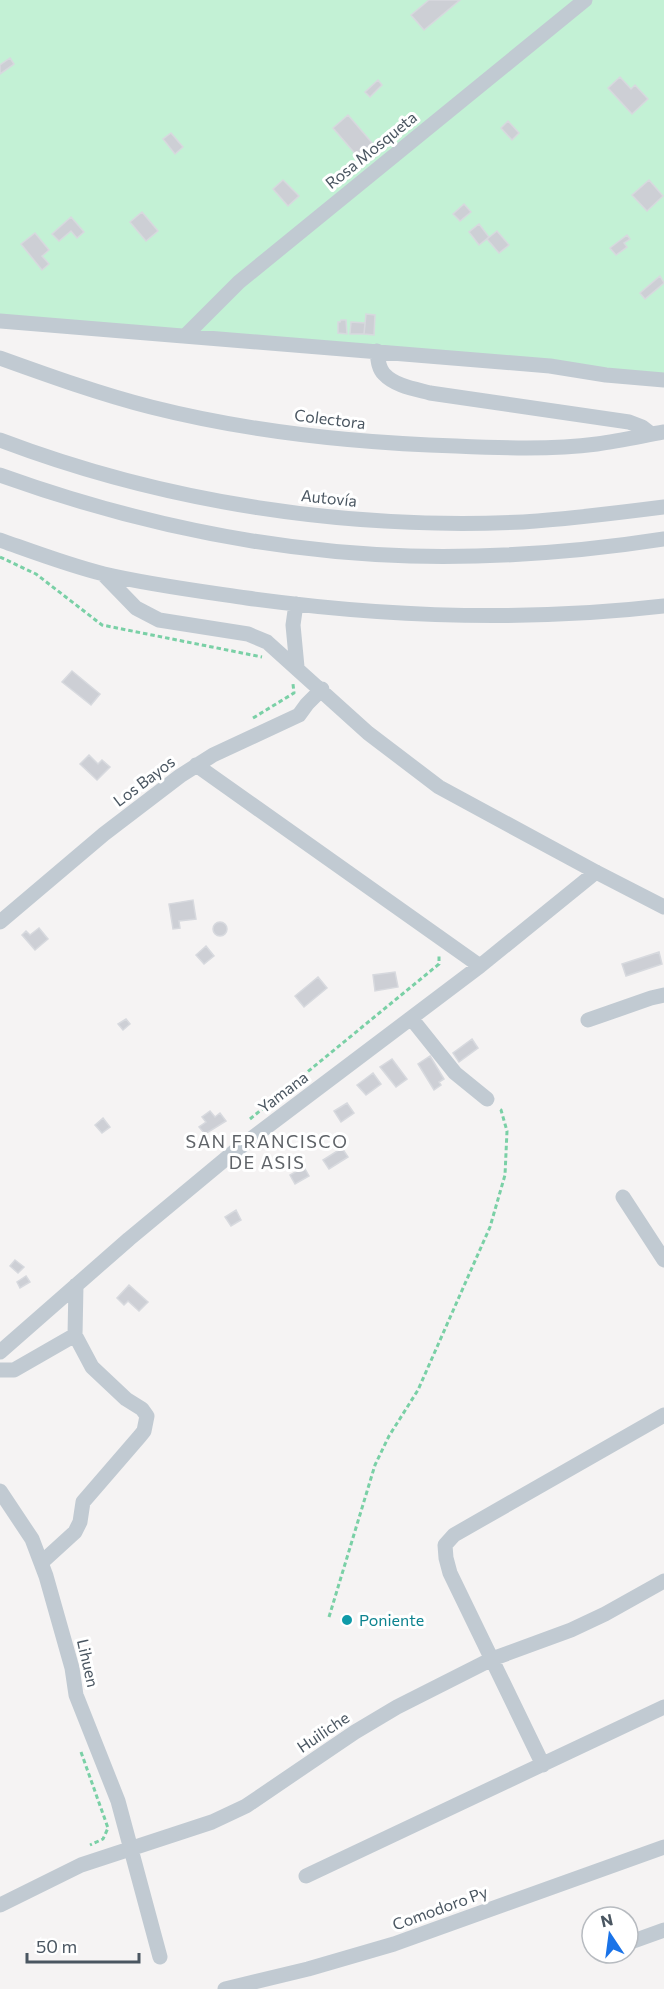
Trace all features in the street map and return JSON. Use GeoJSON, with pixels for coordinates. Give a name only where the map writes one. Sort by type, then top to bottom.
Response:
{"type":"FeatureCollection","features":[{"type":"Feature","properties":{"kind":"street","name":"Rosa Mosqueta"},"geometry":{"type":"LineString","coordinates":[[186,335],[239,282],[585,0]]}},
{"type":"Feature","properties":{"kind":"street"},"geometry":{"type":"LineString","coordinates":[[0,321],[550,366],[606,375],[664,380]]}},
{"type":"Feature","properties":{"kind":"street"},"geometry":{"type":"LineString","coordinates":[[377,351],[379,365],[384,374],[399,384],[430,393],[629,422],[658,433]]}},
{"type":"Feature","properties":{"kind":"street","name":"Colectora"},"geometry":{"type":"LineString","coordinates":[[0,358],[150,407],[232,424],[379,443],[551,447],[597,444],[658,433]]}},
{"type":"Feature","properties":{"kind":"street","name":"Autovía"},"geometry":{"type":"LineString","coordinates":[[0,440],[56,461],[104,475],[234,505],[302,514],[428,523],[524,522],[664,507]]}},
{"type":"Feature","properties":{"kind":"street"},"geometry":{"type":"LineString","coordinates":[[0,475],[118,513],[266,543],[327,550],[409,556],[498,555],[664,538]]}},
{"type":"Feature","properties":{"kind":"street"},"geometry":{"type":"LineString","coordinates":[[0,540],[103,574],[172,588],[333,609],[469,616],[570,613],[664,606]]}},
{"type":"Feature","properties":{"kind":"street"},"geometry":{"type":"LineString","coordinates":[[103,574],[136,608],[159,620],[248,634],[267,642],[295,675],[322,689],[368,733],[439,787],[664,907]]}},
{"type":"Feature","properties":{"kind":"street"},"geometry":{"type":"LineString","coordinates":[[295,675],[293,625],[296,604]]}},
{"type":"Feature","properties":{"kind":"street","name":"Los Bayos"},"geometry":{"type":"LineString","coordinates":[[0,922],[104,834],[196,765],[298,716],[322,689]]}},
{"type":"Feature","properties":{"kind":"street"},"geometry":{"type":"LineString","coordinates":[[196,765],[480,966]]}},
{"type":"Feature","properties":{"kind":"street","name":"Yamana"},"geometry":{"type":"LineString","coordinates":[[0,1352],[235,1151],[480,966],[596,872]]}},
{"type":"Feature","properties":{"kind":"street"},"geometry":{"type":"LineString","coordinates":[[588,1020],[664,995]]}},
{"type":"Feature","properties":{"kind":"street"},"geometry":{"type":"LineString","coordinates":[[411,1018],[455,1073],[487,1099]]}},
{"type":"Feature","properties":{"kind":"street"},"geometry":{"type":"LineString","coordinates":[[623,1197],[664,1260]]}},
{"type":"Feature","properties":{"kind":"street"},"geometry":{"type":"LineString","coordinates":[[41,1563],[75,1532],[80,1522],[84,1502],[144,1431],[147,1416],[142,1409],[126,1399],[92,1367],[75,1335],[76,1285]]}},
{"type":"Feature","properties":{"kind":"street"},"geometry":{"type":"LineString","coordinates":[[0,1370],[14,1370],[75,1335]]}},
{"type":"Feature","properties":{"kind":"street"},"geometry":{"type":"LineString","coordinates":[[543,1765],[450,1573],[445,1545],[454,1535],[664,1414]]}},
{"type":"Feature","properties":{"kind":"street","name":"Lihuen"},"geometry":{"type":"LineString","coordinates":[[0,1491],[32,1539],[41,1563],[72,1668],[76,1695],[118,1801],[160,1957]]}},
{"type":"Feature","properties":{"kind":"street","name":"Huiliche"},"geometry":{"type":"LineString","coordinates":[[0,1905],[81,1865],[212,1822],[246,1806],[355,1732],[397,1707],[492,1659],[588,1622],[664,1581]]}},
{"type":"Feature","properties":{"kind":"street"},"geometry":{"type":"LineString","coordinates":[[306,1876],[664,1707]]}},
{"type":"Feature","properties":{"kind":"street","name":"Comodoro Py"},"geometry":{"type":"LineString","coordinates":[[225,1989],[308,1969],[394,1944],[664,1847]]}},
{"type":"Feature","properties":{"kind":"street"},"geometry":{"type":"LineString","coordinates":[[640,1939],[664,1930]]}},
{"type":"Feature","properties":{"kind":"path"},"geometry":{"type":"LineString","coordinates":[[0,557],[36,574],[102,626],[262,657],[270,663]]}},
{"type":"Feature","properties":{"kind":"path"},"geometry":{"type":"LineString","coordinates":[[248,722],[294,693],[295,675]]}},
{"type":"Feature","properties":{"kind":"path"},"geometry":{"type":"LineString","coordinates":[[242,1126],[439,964],[439,948]]}},
{"type":"Feature","properties":{"kind":"path"},"geometry":{"type":"LineString","coordinates":[[329,1617],[375,1465],[389,1436],[418,1390],[490,1227],[505,1175],[507,1131],[501,1110],[487,1099]]}},
{"type":"Feature","properties":{"kind":"path"},"geometry":{"type":"LineString","coordinates":[[80,1749],[108,1828],[103,1839],[82,1849]]}},
{"type":"Feature","properties":{"kind":"green space"},"geometry":{"type":"Polygon","coordinates":[[[0,0],[664,0],[664,380],[0,321],[0,0]]]}},
{"type":"Feature","properties":{"kind":"building"},"geometry":{"type":"Polygon","coordinates":[[[429,0],[460,0],[424,30],[411,15],[429,0]]]}},
{"type":"Feature","properties":{"kind":"building"},"geometry":{"type":"Polygon","coordinates":[[[10,58],[14,64],[0,74],[0,65],[10,58]]]}},
{"type":"Feature","properties":{"kind":"building"},"geometry":{"type":"Polygon","coordinates":[[[620,77],[631,89],[635,85],[648,99],[632,114],[608,88],[620,77]]]}},
{"type":"Feature","properties":{"kind":"building"},"geometry":{"type":"Polygon","coordinates":[[[378,80],[382,85],[370,97],[365,92],[378,80]]]}},
{"type":"Feature","properties":{"kind":"building"},"geometry":{"type":"Polygon","coordinates":[[[348,115],[373,144],[358,157],[333,128],[348,115]]]}},
{"type":"Feature","properties":{"kind":"building"},"geometry":{"type":"Polygon","coordinates":[[[508,121],[519,133],[512,140],[501,128],[508,121]]]}},
{"type":"Feature","properties":{"kind":"building"},"geometry":{"type":"Polygon","coordinates":[[[171,133],[183,147],[175,154],[163,139],[171,133]]]}},
{"type":"Feature","properties":{"kind":"building"},"geometry":{"type":"Polygon","coordinates":[[[283,180],[299,196],[288,206],[273,189],[283,180]]]}},
{"type":"Feature","properties":{"kind":"building"},"geometry":{"type":"Polygon","coordinates":[[[649,180],[663,196],[647,211],[632,195],[649,180]]]}},
{"type":"Feature","properties":{"kind":"building"},"geometry":{"type":"Polygon","coordinates":[[[464,204],[471,212],[460,221],[453,214],[464,204]]]}},
{"type":"Feature","properties":{"kind":"building"},"geometry":{"type":"Polygon","coordinates":[[[142,212],[158,231],[146,241],[130,222],[142,212]]]}},
{"type":"Feature","properties":{"kind":"building"},"geometry":{"type":"Polygon","coordinates":[[[71,217],[84,232],[77,238],[71,231],[59,241],[52,234],[71,217]]]}},
{"type":"Feature","properties":{"kind":"building"},"geometry":{"type":"Polygon","coordinates":[[[479,224],[489,237],[479,245],[469,232],[479,224]]]}},
{"type":"Feature","properties":{"kind":"building"},"geometry":{"type":"Polygon","coordinates":[[[497,231],[509,245],[499,253],[487,239],[497,231]]]}},
{"type":"Feature","properties":{"kind":"building"},"geometry":{"type":"Polygon","coordinates":[[[35,233],[49,250],[42,256],[49,264],[42,270],[21,244],[35,233]]]}},
{"type":"Feature","properties":{"kind":"building"},"geometry":{"type":"Polygon","coordinates":[[[627,235],[630,239],[624,243],[627,247],[616,255],[610,248],[627,235]]]}},
{"type":"Feature","properties":{"kind":"building"},"geometry":{"type":"Polygon","coordinates":[[[660,276],[664,283],[645,299],[640,293],[660,276]]]}},
{"type":"Feature","properties":{"kind":"building"},"geometry":{"type":"Polygon","coordinates":[[[366,314],[375,315],[374,335],[364,334],[366,314]]]}},
{"type":"Feature","properties":{"kind":"building"},"geometry":{"type":"Polygon","coordinates":[[[346,320],[347,334],[338,333],[338,322],[346,320]]]}},
{"type":"Feature","properties":{"kind":"building"},"geometry":{"type":"Polygon","coordinates":[[[351,322],[365,323],[364,334],[350,334],[351,322]]]}},
{"type":"Feature","properties":{"kind":"building"},"geometry":{"type":"Polygon","coordinates":[[[72,671],[100,694],[91,705],[62,682],[72,671]]]}},
{"type":"Feature","properties":{"kind":"building"},"geometry":{"type":"Polygon","coordinates":[[[89,755],[98,764],[102,760],[110,767],[97,780],[80,764],[89,755]]]}},
{"type":"Feature","properties":{"kind":"building"},"geometry":{"type":"Polygon","coordinates":[[[193,900],[196,919],[179,921],[180,928],[173,929],[169,904],[193,900]]]}},
{"type":"Feature","properties":{"kind":"building"},"geometry":{"type":"Polygon","coordinates":[[[220,922],[225,924],[227,929],[225,934],[220,936],[215,934],[213,929],[215,924],[220,922]]]}},
{"type":"Feature","properties":{"kind":"building"},"geometry":{"type":"Polygon","coordinates":[[[39,928],[48,939],[35,950],[22,935],[26,931],[30,935],[39,928]]]}},
{"type":"Feature","properties":{"kind":"building"},"geometry":{"type":"Polygon","coordinates":[[[206,946],[214,956],[204,964],[196,955],[206,946]]]}},
{"type":"Feature","properties":{"kind":"building"},"geometry":{"type":"Polygon","coordinates":[[[659,952],[662,964],[626,976],[622,964],[659,952]]]}},
{"type":"Feature","properties":{"kind":"building"},"geometry":{"type":"Polygon","coordinates":[[[395,972],[398,987],[375,991],[373,975],[395,972]]]}},
{"type":"Feature","properties":{"kind":"building"},"geometry":{"type":"Polygon","coordinates":[[[318,977],[327,988],[304,1007],[295,996],[318,977]]]}},
{"type":"Feature","properties":{"kind":"building"},"geometry":{"type":"Polygon","coordinates":[[[126,1019],[130,1024],[123,1030],[118,1024],[126,1019]]]}},
{"type":"Feature","properties":{"kind":"building"},"geometry":{"type":"Polygon","coordinates":[[[472,1039],[478,1048],[459,1062],[453,1053],[472,1039]]]}},
{"type":"Feature","properties":{"kind":"building"},"geometry":{"type":"Polygon","coordinates":[[[430,1056],[444,1079],[439,1082],[441,1085],[434,1090],[418,1064],[430,1056]]]}},
{"type":"Feature","properties":{"kind":"building"},"geometry":{"type":"Polygon","coordinates":[[[392,1059],[407,1079],[396,1087],[380,1067],[392,1059]]]}},
{"type":"Feature","properties":{"kind":"building"},"geometry":{"type":"Polygon","coordinates":[[[373,1073],[381,1084],[366,1095],[357,1085],[373,1073]]]}},
{"type":"Feature","properties":{"kind":"building"},"geometry":{"type":"Polygon","coordinates":[[[347,1103],[354,1113],[341,1122],[334,1111],[347,1103]]]}},
{"type":"Feature","properties":{"kind":"building"},"geometry":{"type":"Polygon","coordinates":[[[210,1111],[215,1117],[220,1113],[226,1121],[205,1134],[199,1127],[206,1122],[202,1117],[210,1111]]]}},
{"type":"Feature","properties":{"kind":"building"},"geometry":{"type":"Polygon","coordinates":[[[103,1118],[110,1127],[102,1133],[95,1125],[103,1118]]]}},
{"type":"Feature","properties":{"kind":"building"},"geometry":{"type":"Polygon","coordinates":[[[342,1148],[348,1157],[329,1169],[323,1160],[342,1148]]]}},
{"type":"Feature","properties":{"kind":"building"},"geometry":{"type":"Polygon","coordinates":[[[304,1167],[309,1176],[295,1184],[290,1175],[304,1167]]]}},
{"type":"Feature","properties":{"kind":"building"},"geometry":{"type":"Polygon","coordinates":[[[236,1210],[241,1220],[231,1226],[225,1217],[236,1210]]]}},
{"type":"Feature","properties":{"kind":"building"},"geometry":{"type":"Polygon","coordinates":[[[15,1260],[24,1267],[18,1273],[10,1266],[15,1260]]]}},
{"type":"Feature","properties":{"kind":"building"},"geometry":{"type":"Polygon","coordinates":[[[26,1276],[30,1282],[20,1288],[17,1282],[26,1276]]]}},
{"type":"Feature","properties":{"kind":"building"},"geometry":{"type":"Polygon","coordinates":[[[129,1285],[148,1302],[139,1311],[128,1301],[124,1305],[117,1298],[129,1285]]]}},
{"type":"Feature","properties":{"kind":"place","name":"Poniente"},"geometry":{"type":"Point","coordinates":[347,1620]}},
{"type":"Feature","properties":{"kind":"district","name":"SAN FRANCISCO DE ASIS"},"geometry":{"type":"Point","coordinates":[267,1152]}}]}
